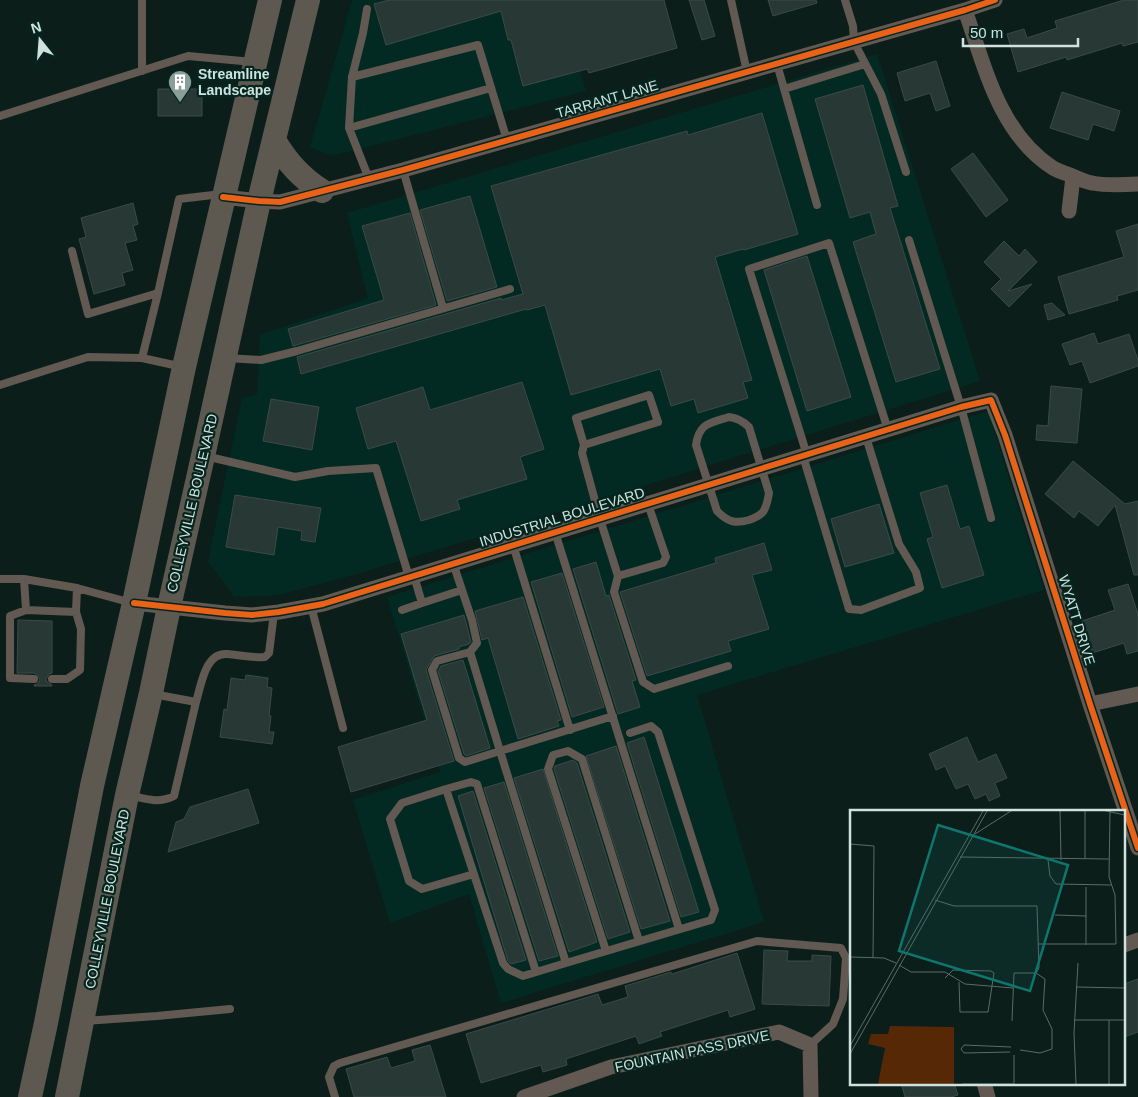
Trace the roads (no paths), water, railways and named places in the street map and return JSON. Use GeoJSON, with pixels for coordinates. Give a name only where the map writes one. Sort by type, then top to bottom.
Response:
{"type":"FeatureCollection","features":[{"type":"Feature","properties":{"kind":"main road"},"geometry":{"type":"LineString","coordinates":[[30,1097],[92,786],[134,603],[184,367],[270,0]]}},
{"type":"Feature","properties":{"kind":"main road","name":"COLLEYVILLE BOULEVARD"},"geometry":{"type":"LineString","coordinates":[[67,1097],[168,607],[258,202],[308,0]]}},
{"type":"Feature","properties":{"kind":"main road"},"geometry":{"type":"LineString","coordinates":[[274,140],[292,167],[322,191]]}},
{"type":"Feature","properties":{"kind":"street","name":"TARRANT LANE"},"geometry":{"type":"LineString","coordinates":[[223,197],[258,202],[280,202],[403,170],[995,0]]}},
{"type":"Feature","properties":{"kind":"street"},"geometry":{"type":"LineString","coordinates":[[964,10],[1003,113],[1016,133],[1038,156],[1054,169],[1090,183],[1138,184]]}},
{"type":"Feature","properties":{"kind":"street"},"geometry":{"type":"LineString","coordinates":[[1069,211],[1073,176]]}},
{"type":"Feature","properties":{"kind":"street","name":"INDUSTRIAL BOULEVARD"},"geometry":{"type":"LineString","coordinates":[[134,603],[252,615],[323,604],[961,407],[991,400]]}},
{"type":"Feature","properties":{"kind":"street","name":"WYATT DRIVE"},"geometry":{"type":"LineString","coordinates":[[991,400],[1005,435],[1125,810]]}},
{"type":"Feature","properties":{"kind":"street"},"geometry":{"type":"LineString","coordinates":[[1090,704],[1138,694]]}},
{"type":"Feature","properties":{"kind":"street","name":"WYATT DRIVE"},"geometry":{"type":"LineString","coordinates":[[1126,812],[1138,848]]}},
{"type":"Feature","properties":{"kind":"street","name":"FOUNTAIN PASS DRIVE"},"geometry":{"type":"LineString","coordinates":[[524,1097],[611,1067],[779,1032],[810,1046]]}},
{"type":"Feature","properties":{"kind":"street"},"geometry":{"type":"LineString","coordinates":[[810,1046],[811,1097]]}},
{"type":"Feature","properties":{"kind":"street"},"geometry":{"type":"LineString","coordinates":[[984,1084],[988,1097]]}},
{"type":"Feature","properties":{"kind":"lane"},"geometry":{"type":"LineString","coordinates":[[142,0],[142,71]]}},
{"type":"Feature","properties":{"kind":"lane"},"geometry":{"type":"LineString","coordinates":[[731,0],[747,72]]}},
{"type":"Feature","properties":{"kind":"lane"},"geometry":{"type":"LineString","coordinates":[[845,0],[853,26],[854,42],[881,94],[906,172]]}},
{"type":"Feature","properties":{"kind":"lane"},"geometry":{"type":"LineString","coordinates":[[367,9],[352,77],[349,128],[370,179]]}},
{"type":"Feature","properties":{"kind":"lane"},"geometry":{"type":"LineString","coordinates":[[352,77],[478,45],[507,140]]}},
{"type":"Feature","properties":{"kind":"lane"},"geometry":{"type":"LineString","coordinates":[[0,116],[188,56],[255,62]]}},
{"type":"Feature","properties":{"kind":"lane"},"geometry":{"type":"LineString","coordinates":[[777,64],[817,205]]}},
{"type":"Feature","properties":{"kind":"lane"},"geometry":{"type":"LineString","coordinates":[[784,89],[865,64]]}},
{"type":"Feature","properties":{"kind":"lane"},"geometry":{"type":"LineString","coordinates":[[349,128],[491,88]]}},
{"type":"Feature","properties":{"kind":"lane"},"geometry":{"type":"LineString","coordinates":[[403,170],[443,308]]}},
{"type":"Feature","properties":{"kind":"lane"},"geometry":{"type":"LineString","coordinates":[[142,358],[179,199],[213,195],[223,197]]}},
{"type":"Feature","properties":{"kind":"lane"},"geometry":{"type":"LineString","coordinates":[[909,240],[961,407],[992,518]]}},
{"type":"Feature","properties":{"kind":"lane"},"geometry":{"type":"LineString","coordinates":[[866,437],[899,544],[916,572],[920,588],[861,610],[849,609],[749,269],[828,243],[888,430]]}},
{"type":"Feature","properties":{"kind":"lane"},"geometry":{"type":"LineString","coordinates":[[72,251],[88,314],[158,293]]}},
{"type":"Feature","properties":{"kind":"lane"},"geometry":{"type":"LineString","coordinates":[[224,358],[261,360],[510,289]]}},
{"type":"Feature","properties":{"kind":"lane"},"geometry":{"type":"LineString","coordinates":[[0,385],[88,357],[142,358],[184,367]]}},
{"type":"Feature","properties":{"kind":"lane"},"geometry":{"type":"LineString","coordinates":[[584,444],[658,422],[649,395],[576,418],[584,444],[582,453],[618,576],[614,592],[642,682],[654,689],[728,666]]}},
{"type":"Feature","properties":{"kind":"lane"},"geometry":{"type":"LineString","coordinates":[[729,417],[736,418],[749,428],[769,493],[768,502],[764,510],[756,518],[740,522],[731,521],[717,511],[709,485],[696,445],[697,437],[705,424],[729,417]]}},
{"type":"Feature","properties":{"kind":"lane"},"geometry":{"type":"LineString","coordinates":[[203,456],[295,477],[328,471],[376,468],[411,577],[422,603]]}},
{"type":"Feature","properties":{"kind":"lane"},"geometry":{"type":"LineString","coordinates":[[618,576],[663,563],[666,557],[648,504]]}},
{"type":"Feature","properties":{"kind":"lane"},"geometry":{"type":"LineString","coordinates":[[555,532],[679,929]]}},
{"type":"Feature","properties":{"kind":"lane"},"geometry":{"type":"LineString","coordinates":[[513,545],[570,730]]}},
{"type":"Feature","properties":{"kind":"lane"},"geometry":{"type":"LineString","coordinates":[[454,563],[472,620],[477,643],[470,652],[437,661],[432,670],[459,758],[466,762],[613,716]]}},
{"type":"Feature","properties":{"kind":"lane"},"geometry":{"type":"LineString","coordinates":[[0,579],[24,579],[77,588],[134,603]]}},
{"type":"Feature","properties":{"kind":"lane"},"geometry":{"type":"LineString","coordinates":[[24,579],[26,610]]}},
{"type":"Feature","properties":{"kind":"lane"},"geometry":{"type":"LineString","coordinates":[[52,679],[67,680],[80,670],[81,628],[76,612],[77,588]]}},
{"type":"Feature","properties":{"kind":"lane"},"geometry":{"type":"LineString","coordinates":[[402,610],[462,590]]}},
{"type":"Feature","properties":{"kind":"lane"},"geometry":{"type":"LineString","coordinates":[[311,606],[342,728]]}},
{"type":"Feature","properties":{"kind":"lane"},"geometry":{"type":"LineString","coordinates":[[34,679],[10,678],[10,616],[26,610],[76,612]]}},
{"type":"Feature","properties":{"kind":"lane"},"geometry":{"type":"LineString","coordinates":[[128,795],[159,801],[174,796],[196,702],[208,663],[214,656],[224,653],[257,658],[265,657],[269,653],[274,613]]}},
{"type":"Feature","properties":{"kind":"lane"},"geometry":{"type":"LineString","coordinates":[[470,652],[566,963]]}},
{"type":"Feature","properties":{"kind":"lane"},"geometry":{"type":"LineString","coordinates":[[151,694],[196,702]]}},
{"type":"Feature","properties":{"kind":"lane"},"geometry":{"type":"LineString","coordinates":[[446,789],[503,963],[508,969],[523,976],[711,920],[715,910],[658,732],[651,726],[630,732]]}},
{"type":"Feature","properties":{"kind":"lane"},"geometry":{"type":"LineString","coordinates":[[606,951],[548,769],[553,755],[568,751],[582,759],[639,941]]}},
{"type":"Feature","properties":{"kind":"lane"},"geometry":{"type":"LineString","coordinates":[[474,874],[422,889],[409,881],[390,819],[402,804],[471,782],[477,784],[536,972]]}},
{"type":"Feature","properties":{"kind":"lane"},"geometry":{"type":"LineString","coordinates":[[335,1097],[329,1077],[334,1066],[340,1063],[757,941],[842,948],[846,958],[843,999],[833,1024],[810,1046]]}},
{"type":"Feature","properties":{"kind":"lane"},"geometry":{"type":"LineString","coordinates":[[82,1022],[230,1009]]}},
{"type":"Feature","properties":{"kind":"place","name":"Streamline Landscape"},"geometry":{"type":"Point","coordinates":[180,103]}}]}
